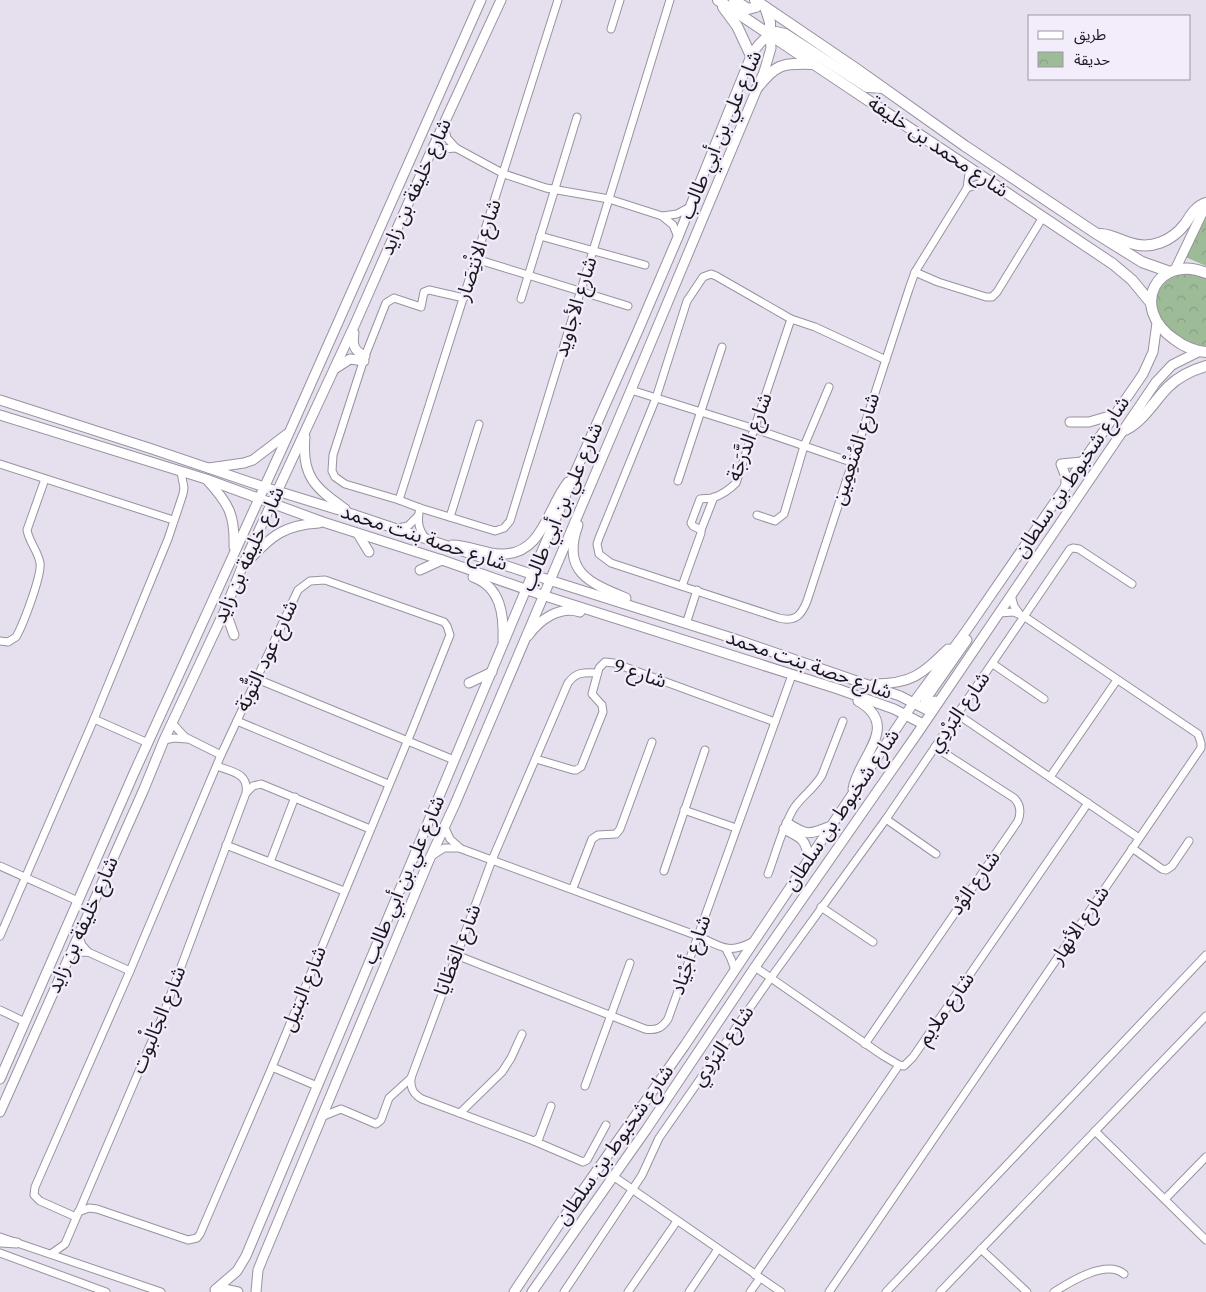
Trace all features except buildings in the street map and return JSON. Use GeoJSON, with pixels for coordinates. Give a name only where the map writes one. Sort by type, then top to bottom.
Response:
{"type":"FeatureCollection","features":[{"type":"Feature","properties":{"kind":"highway","name":"شارع محمد بن خليفة"},"geometry":{"type":"LineString","coordinates":[[718,0],[1113,264],[1132,280],[1151,303]]}},
{"type":"Feature","properties":{"kind":"highway"},"geometry":{"type":"LineString","coordinates":[[718,0],[736,26],[751,56]]}},
{"type":"Feature","properties":{"kind":"highway"},"geometry":{"type":"LineString","coordinates":[[734,0],[748,9],[756,8],[760,3],[770,22],[770,35],[776,32],[785,34],[868,87],[884,88]]}},
{"type":"Feature","properties":{"kind":"highway","name":"شارع محمد بن خليفة"},"geometry":{"type":"LineString","coordinates":[[760,3],[965,146],[1142,262],[1172,271],[1186,268],[1206,273]]}},
{"type":"Feature","properties":{"kind":"highway"},"geometry":{"type":"LineString","coordinates":[[757,88],[769,74],[780,66],[794,63],[814,64]]}},
{"type":"Feature","properties":{"kind":"highway"},"geometry":{"type":"LineString","coordinates":[[1097,234],[1115,236],[1137,245],[1161,243],[1177,234],[1196,209],[1206,204]]}},
{"type":"Feature","properties":{"kind":"highway"},"geometry":{"type":"LineString","coordinates":[[1172,271],[1158,283],[1152,292],[1152,314],[1157,323],[1176,341],[1203,351]]}},
{"type":"Feature","properties":{"kind":"highway"},"geometry":{"type":"LineString","coordinates":[[1122,431],[1134,424],[1174,382],[1194,369],[1206,366]]}},
{"type":"Feature","properties":{"kind":"main road","name":"شارع خليفة بن زايد"},"geometry":{"type":"LineString","coordinates":[[0,1079],[480,0]]}},
{"type":"Feature","properties":{"kind":"main road","name":"شارع خليفة بن زايد"},"geometry":{"type":"LineString","coordinates":[[0,1112],[164,740],[225,610],[242,567],[334,370],[501,0]]}},
{"type":"Feature","properties":{"kind":"main road","name":"شارع علي بن أبي طالب"},"geometry":{"type":"LineString","coordinates":[[213,1291],[226,1282],[242,1263],[574,474],[638,333],[751,56],[757,45],[770,35],[771,48],[757,88],[631,390],[320,1117],[258,1270],[256,1292]]}},
{"type":"Feature","properties":{"kind":"main road"},"geometry":{"type":"LineString","coordinates":[[1172,271],[1206,204]]}},
{"type":"Feature","properties":{"kind":"main road","name":"شارع شخبوط بن سلطان"},"geometry":{"type":"LineString","coordinates":[[514,1292],[735,970],[914,702],[964,634],[1148,364],[1154,352],[1157,323]]}},
{"type":"Feature","properties":{"kind":"main road"},"geometry":{"type":"LineString","coordinates":[[355,324],[353,346],[365,359]]}},
{"type":"Feature","properties":{"kind":"main road","name":"شارع شخبوط بن سلطان"},"geometry":{"type":"LineString","coordinates":[[532,1292],[941,698],[1122,431],[1172,365],[1203,351]]}},
{"type":"Feature","properties":{"kind":"main road"},"geometry":{"type":"LineString","coordinates":[[334,370],[350,358],[365,359]]}},
{"type":"Feature","properties":{"kind":"main road","name":"شارع حصة بنت محمد"},"geometry":{"type":"LineString","coordinates":[[0,400],[640,608],[867,684],[914,702],[931,712]]}},
{"type":"Feature","properties":{"kind":"main road","name":"شارع حصة بنت محمد"},"geometry":{"type":"LineString","coordinates":[[0,415],[206,479],[358,534],[838,690],[906,715],[923,724]]}},
{"type":"Feature","properties":{"kind":"main road"},"geometry":{"type":"LineString","coordinates":[[1070,422],[1089,422],[1113,415]]}},
{"type":"Feature","properties":{"kind":"main road"},"geometry":{"type":"LineString","coordinates":[[305,431],[304,455],[307,472],[321,491],[352,514]]}},
{"type":"Feature","properties":{"kind":"main road"},"geometry":{"type":"LineString","coordinates":[[208,468],[244,463],[252,460],[289,433]]}},
{"type":"Feature","properties":{"kind":"main road"},"geometry":{"type":"LineString","coordinates":[[1066,485],[1066,478],[1061,464],[1082,462]]}},
{"type":"Feature","properties":{"kind":"main road"},"geometry":{"type":"LineString","coordinates":[[442,544],[464,545],[500,554],[520,551],[529,545],[542,529],[560,491],[574,474]]}},
{"type":"Feature","properties":{"kind":"main road"},"geometry":{"type":"LineString","coordinates":[[206,479],[226,501],[233,516],[235,530],[234,552]]}},
{"type":"Feature","properties":{"kind":"main road"},"geometry":{"type":"LineString","coordinates":[[590,484],[587,502],[573,544],[577,566],[590,582],[632,601],[640,608]]}},
{"type":"Feature","properties":{"kind":"main road"},"geometry":{"type":"LineString","coordinates":[[242,567],[264,544],[284,530],[323,522]]}},
{"type":"Feature","properties":{"kind":"main road"},"geometry":{"type":"LineString","coordinates":[[358,534],[369,552]]}},
{"type":"Feature","properties":{"kind":"main road"},"geometry":{"type":"LineString","coordinates":[[420,570],[442,560],[456,570],[482,580],[499,602],[504,622],[502,647]]}},
{"type":"Feature","properties":{"kind":"main road"},"geometry":{"type":"LineString","coordinates":[[941,698],[929,704],[925,701],[979,622],[987,600]]}},
{"type":"Feature","properties":{"kind":"main road"},"geometry":{"type":"LineString","coordinates":[[225,610],[234,635]]}},
{"type":"Feature","properties":{"kind":"main road"},"geometry":{"type":"LineString","coordinates":[[502,690],[529,635],[537,625],[550,616],[562,611],[574,610],[604,619],[618,619]]}},
{"type":"Feature","properties":{"kind":"main road"},"geometry":{"type":"LineString","coordinates":[[867,684],[897,683],[916,676],[964,634]]}},
{"type":"Feature","properties":{"kind":"main road"},"geometry":{"type":"LineString","coordinates":[[469,682],[492,672]]}},
{"type":"Feature","properties":{"kind":"main road"},"geometry":{"type":"LineString","coordinates":[[838,690],[870,709],[876,719],[877,726],[874,744],[858,774],[852,795]]}},
{"type":"Feature","properties":{"kind":"main road"},"geometry":{"type":"LineString","coordinates":[[785,826],[807,834],[831,826]]}},
{"type":"Feature","properties":{"kind":"main road"},"geometry":{"type":"LineString","coordinates":[[785,826],[804,841],[808,860]]}},
{"type":"Feature","properties":{"kind":"main road"},"geometry":{"type":"LineString","coordinates":[[1,1238],[17,1243]]}},
{"type":"Feature","properties":{"kind":"main road"},"geometry":{"type":"LineString","coordinates":[[213,1291],[224,1289],[238,1292]]}},
{"type":"Feature","properties":{"kind":"street","name":"شارع الانْتِصَار"},"geometry":{"type":"LineString","coordinates":[[399,500],[558,0]]}},
{"type":"Feature","properties":{"kind":"street"},"geometry":{"type":"LineString","coordinates":[[611,29],[620,0]]}},
{"type":"Feature","properties":{"kind":"street","name":"شارع الأجاويد"},"geometry":{"type":"LineString","coordinates":[[464,298],[428,290],[424,292],[421,307],[396,299],[391,298],[388,300],[365,359],[331,464],[335,477],[345,484],[495,531],[504,528],[510,521],[670,0]]}},
{"type":"Feature","properties":{"kind":"street"},"geometry":{"type":"LineString","coordinates":[[521,299],[577,117]]}},
{"type":"Feature","properties":{"kind":"street"},"geometry":{"type":"LineString","coordinates":[[444,125],[447,138],[456,148],[504,174],[554,190],[609,199],[662,216],[672,225],[678,237]]}},
{"type":"Feature","properties":{"kind":"street"},"geometry":{"type":"LineString","coordinates":[[429,156],[442,149],[456,148]]}},
{"type":"Feature","properties":{"kind":"street","name":"شارع المُنْعِمِين"},"geometry":{"type":"LineString","coordinates":[[791,319],[716,276],[708,275],[699,281],[687,302],[656,398],[599,538],[597,550],[602,558],[611,563],[779,618],[790,620],[799,616],[807,601],[851,462],[915,272],[967,188],[970,168]]}},
{"type":"Feature","properties":{"kind":"street"},"geometry":{"type":"LineString","coordinates":[[967,188],[990,180]]}},
{"type":"Feature","properties":{"kind":"street"},"geometry":{"type":"LineString","coordinates":[[662,216],[678,214],[691,206]]}},
{"type":"Feature","properties":{"kind":"street"},"geometry":{"type":"LineString","coordinates":[[915,272],[951,286],[986,297],[992,297],[1044,217]]}},
{"type":"Feature","properties":{"kind":"street"},"geometry":{"type":"LineString","coordinates":[[540,236],[645,265]]}},
{"type":"Feature","properties":{"kind":"street"},"geometry":{"type":"LineString","coordinates":[[476,259],[628,306]]}},
{"type":"Feature","properties":{"kind":"street"},"geometry":{"type":"LineString","coordinates":[[791,319],[815,327],[886,360]]}},
{"type":"Feature","properties":{"kind":"street","name":"شارع الدَّرَجَة"},"geometry":{"type":"LineString","coordinates":[[701,530],[691,524],[700,499],[714,497],[736,483],[791,319]]}},
{"type":"Feature","properties":{"kind":"street"},"geometry":{"type":"LineString","coordinates":[[678,481],[722,347]]}},
{"type":"Feature","properties":{"kind":"street"},"geometry":{"type":"LineString","coordinates":[[757,515],[775,521],[784,514],[804,446],[829,387]]}},
{"type":"Feature","properties":{"kind":"street"},"geometry":{"type":"LineString","coordinates":[[631,390],[755,429],[851,462]]}},
{"type":"Feature","properties":{"kind":"street"},"geometry":{"type":"LineString","coordinates":[[450,517],[479,424]]}},
{"type":"Feature","properties":{"kind":"street"},"geometry":{"type":"LineString","coordinates":[[0,464],[173,520]]}},
{"type":"Feature","properties":{"kind":"street"},"geometry":{"type":"LineString","coordinates":[[0,936],[94,719],[168,539],[184,488],[181,472]]}},
{"type":"Feature","properties":{"kind":"street"},"geometry":{"type":"LineString","coordinates":[[0,641],[8,642],[16,637],[38,577],[40,563],[27,530],[45,479]]}},
{"type":"Feature","properties":{"kind":"street"},"geometry":{"type":"LineString","coordinates":[[682,586],[714,497]]}},
{"type":"Feature","properties":{"kind":"street"},"geometry":{"type":"LineString","coordinates":[[420,508],[418,516],[420,528],[426,539]]}},
{"type":"Feature","properties":{"kind":"street"},"geometry":{"type":"LineString","coordinates":[[396,529],[408,526],[418,516]]}},
{"type":"Feature","properties":{"kind":"street","name":"شارع البَرْدِي"},"geometry":{"type":"LineString","coordinates":[[564,1292],[642,1175],[659,1138],[821,907],[886,819],[993,664],[1022,615],[1070,549],[1079,549],[1132,584]]}},
{"type":"Feature","properties":{"kind":"street","name":"شارع عود التُّوبَة"},"geometry":{"type":"LineString","coordinates":[[77,1214],[40,1201],[36,1198],[34,1192],[221,755],[301,586],[310,581],[325,580],[444,622]]}},
{"type":"Feature","properties":{"kind":"street"},"geometry":{"type":"LineString","coordinates":[[686,624],[696,590]]}},
{"type":"Feature","properties":{"kind":"street"},"geometry":{"type":"LineString","coordinates":[[1011,595],[1014,606],[1022,615]]}},
{"type":"Feature","properties":{"kind":"street"},"geometry":{"type":"LineString","coordinates":[[999,613],[1009,611],[1022,615]]}},
{"type":"Feature","properties":{"kind":"street","name":"شارع الأنهار"},"geometry":{"type":"LineString","coordinates":[[829,1292],[1198,753],[1201,743],[1198,734],[1022,615]]}},
{"type":"Feature","properties":{"kind":"street","name":"شارع البتيل"},"geometry":{"type":"LineString","coordinates":[[77,1214],[89,1208],[97,1209],[188,1240],[197,1238],[272,1067],[450,634],[444,622]]}},
{"type":"Feature","properties":{"kind":"street","name":"شارع 9"},"geometry":{"type":"LineString","coordinates":[[536,759],[573,770],[581,767],[603,712],[602,704],[592,694],[597,673],[602,663],[614,663],[775,722]]}},
{"type":"Feature","properties":{"kind":"street","name":"شارع البَرْدِي"},"geometry":{"type":"LineString","coordinates":[[993,664],[1044,699]]}},
{"type":"Feature","properties":{"kind":"street","name":"شارع العَطَايَا"},"geometry":{"type":"LineString","coordinates":[[411,1078],[492,860],[571,679],[582,672],[597,673]]}},
{"type":"Feature","properties":{"kind":"street","name":"شارع أجْيَاد"},"geometry":{"type":"LineString","coordinates":[[456,955],[611,1016],[652,1030],[665,1023],[792,675]]}},
{"type":"Feature","properties":{"kind":"street"},"geometry":{"type":"LineString","coordinates":[[257,679],[454,760]]}},
{"type":"Feature","properties":{"kind":"street"},"geometry":{"type":"LineString","coordinates":[[1050,777],[1117,680]]}},
{"type":"Feature","properties":{"kind":"street"},"geometry":{"type":"LineString","coordinates":[[957,714],[1139,838]]}},
{"type":"Feature","properties":{"kind":"street"},"geometry":{"type":"LineString","coordinates":[[94,719],[148,743]]}},
{"type":"Feature","properties":{"kind":"street"},"geometry":{"type":"LineString","coordinates":[[237,721],[388,784]]}},
{"type":"Feature","properties":{"kind":"street"},"geometry":{"type":"LineString","coordinates":[[768,874],[785,826],[798,803],[818,782],[822,775],[843,721]]}},
{"type":"Feature","properties":{"kind":"street"},"geometry":{"type":"LineString","coordinates":[[172,723],[178,731],[190,740],[221,755]]}},
{"type":"Feature","properties":{"kind":"street"},"geometry":{"type":"LineString","coordinates":[[164,740],[174,738],[190,740]]}},
{"type":"Feature","properties":{"kind":"street"},"geometry":{"type":"LineString","coordinates":[[574,888],[592,840],[598,834],[616,834],[620,829],[652,742]]}},
{"type":"Feature","properties":{"kind":"street","name":"شارع الوُد"},"geometry":{"type":"LineString","coordinates":[[865,1044],[1013,829],[1020,816],[1019,804],[1014,798],[935,747]]}},
{"type":"Feature","properties":{"kind":"street"},"geometry":{"type":"LineString","coordinates":[[664,871],[705,750]]}},
{"type":"Feature","properties":{"kind":"street"},"geometry":{"type":"LineString","coordinates":[[217,766],[243,778],[247,785],[246,793]]}},
{"type":"Feature","properties":{"kind":"street"},"geometry":{"type":"LineString","coordinates":[[246,793],[253,786],[261,784],[370,829]]}},
{"type":"Feature","properties":{"kind":"street","name":"شارع الجَالْبوت"},"geometry":{"type":"LineString","coordinates":[[65,1244],[158,1026],[246,793]]}},
{"type":"Feature","properties":{"kind":"street"},"geometry":{"type":"LineString","coordinates":[[270,862],[295,797]]}},
{"type":"Feature","properties":{"kind":"street","name":"شارع ملايم"},"geometry":{"type":"LineString","coordinates":[[750,1292],[758,1276],[899,1065],[908,1064],[1088,803]]}},
{"type":"Feature","properties":{"kind":"street"},"geometry":{"type":"LineString","coordinates":[[684,810],[736,828]]}},
{"type":"Feature","properties":{"kind":"street"},"geometry":{"type":"LineString","coordinates":[[886,819],[936,854]]}},
{"type":"Feature","properties":{"kind":"street"},"geometry":{"type":"LineString","coordinates":[[444,826],[450,839],[459,848]]}},
{"type":"Feature","properties":{"kind":"street"},"geometry":{"type":"LineString","coordinates":[[1132,848],[1166,870],[1170,868],[1190,841]]}},
{"type":"Feature","properties":{"kind":"street"},"geometry":{"type":"LineString","coordinates":[[226,845],[344,891]]}},
{"type":"Feature","properties":{"kind":"street"},"geometry":{"type":"LineString","coordinates":[[430,858],[444,848],[459,848],[574,888],[698,936],[726,949],[740,947],[754,941]]}},
{"type":"Feature","properties":{"kind":"street"},"geometry":{"type":"LineString","coordinates":[[0,866],[26,876],[78,901]]}},
{"type":"Feature","properties":{"kind":"street"},"geometry":{"type":"LineString","coordinates":[[821,907],[873,942]]}},
{"type":"Feature","properties":{"kind":"street"},"geometry":{"type":"LineString","coordinates":[[78,934],[82,945],[88,952],[130,971]]}},
{"type":"Feature","properties":{"kind":"street"},"geometry":{"type":"LineString","coordinates":[[726,949],[735,970]]}},
{"type":"Feature","properties":{"kind":"street"},"geometry":{"type":"LineString","coordinates":[[70,953],[88,952]]}},
{"type":"Feature","properties":{"kind":"street"},"geometry":{"type":"LineString","coordinates":[[886,1292],[1206,955]]}},
{"type":"Feature","properties":{"kind":"street"},"geometry":{"type":"LineString","coordinates":[[585,1086],[630,963]]}},
{"type":"Feature","properties":{"kind":"street"},"geometry":{"type":"LineString","coordinates":[[755,967],[865,1044],[899,1065]]}},
{"type":"Feature","properties":{"kind":"street"},"geometry":{"type":"LineString","coordinates":[[0,1010],[25,1022]]}},
{"type":"Feature","properties":{"kind":"street"},"geometry":{"type":"LineString","coordinates":[[940,1292],[1206,1016]]}},
{"type":"Feature","properties":{"kind":"street"},"geometry":{"type":"LineString","coordinates":[[460,1113],[502,1072],[522,1034]]}},
{"type":"Feature","properties":{"kind":"street"},"geometry":{"type":"LineString","coordinates":[[272,1067],[317,1086]]}},
{"type":"Feature","properties":{"kind":"street"},"geometry":{"type":"LineString","coordinates":[[320,1117],[341,1109],[376,1124],[381,1120],[389,1098],[411,1078]]}},
{"type":"Feature","properties":{"kind":"street"},"geometry":{"type":"LineString","coordinates":[[411,1078],[411,1089],[418,1097],[534,1141],[583,1162],[587,1160],[606,1125]]}},
{"type":"Feature","properties":{"kind":"street"},"geometry":{"type":"LineString","coordinates":[[534,1141],[539,1138],[551,1106]]}},
{"type":"Feature","properties":{"kind":"street"},"geometry":{"type":"LineString","coordinates":[[1094,1131],[1206,1240]]}},
{"type":"Feature","properties":{"kind":"street"},"geometry":{"type":"LineString","coordinates":[[1165,1199],[1206,1157]]}},
{"type":"Feature","properties":{"kind":"street"},"geometry":{"type":"LineString","coordinates":[[613,1176],[781,1292]]}},
{"type":"Feature","properties":{"kind":"street"},"geometry":{"type":"LineString","coordinates":[[628,1292],[677,1221]]}},
{"type":"Feature","properties":{"kind":"street"},"geometry":{"type":"LineString","coordinates":[[17,1243],[161,1292]]}},
{"type":"Feature","properties":{"kind":"street"},"geometry":{"type":"LineString","coordinates":[[51,1254],[65,1244],[72,1261]]}},
{"type":"Feature","properties":{"kind":"street"},"geometry":{"type":"LineString","coordinates":[[689,1292],[718,1249]]}},
{"type":"Feature","properties":{"kind":"street"},"geometry":{"type":"LineString","coordinates":[[981,1249],[1027,1292]]}},
{"type":"Feature","properties":{"kind":"street"},"geometry":{"type":"LineString","coordinates":[[0,1253],[106,1292]]}},
{"type":"Feature","properties":{"kind":"street"},"geometry":{"type":"LineString","coordinates":[[1054,1292],[1089,1274],[1106,1269],[1118,1270],[1124,1274]]}},
{"type":"Feature","properties":{"kind":"green space"},"geometry":{"type":"Polygon","coordinates":[[[1206,206],[1206,266],[1183,256],[1206,206]]]}},
{"type":"Feature","properties":{"kind":"green space"},"geometry":{"type":"Polygon","coordinates":[[[1177,272],[1196,274],[1206,278],[1206,346],[1183,340],[1155,312],[1159,288],[1177,272]]]}}]}
